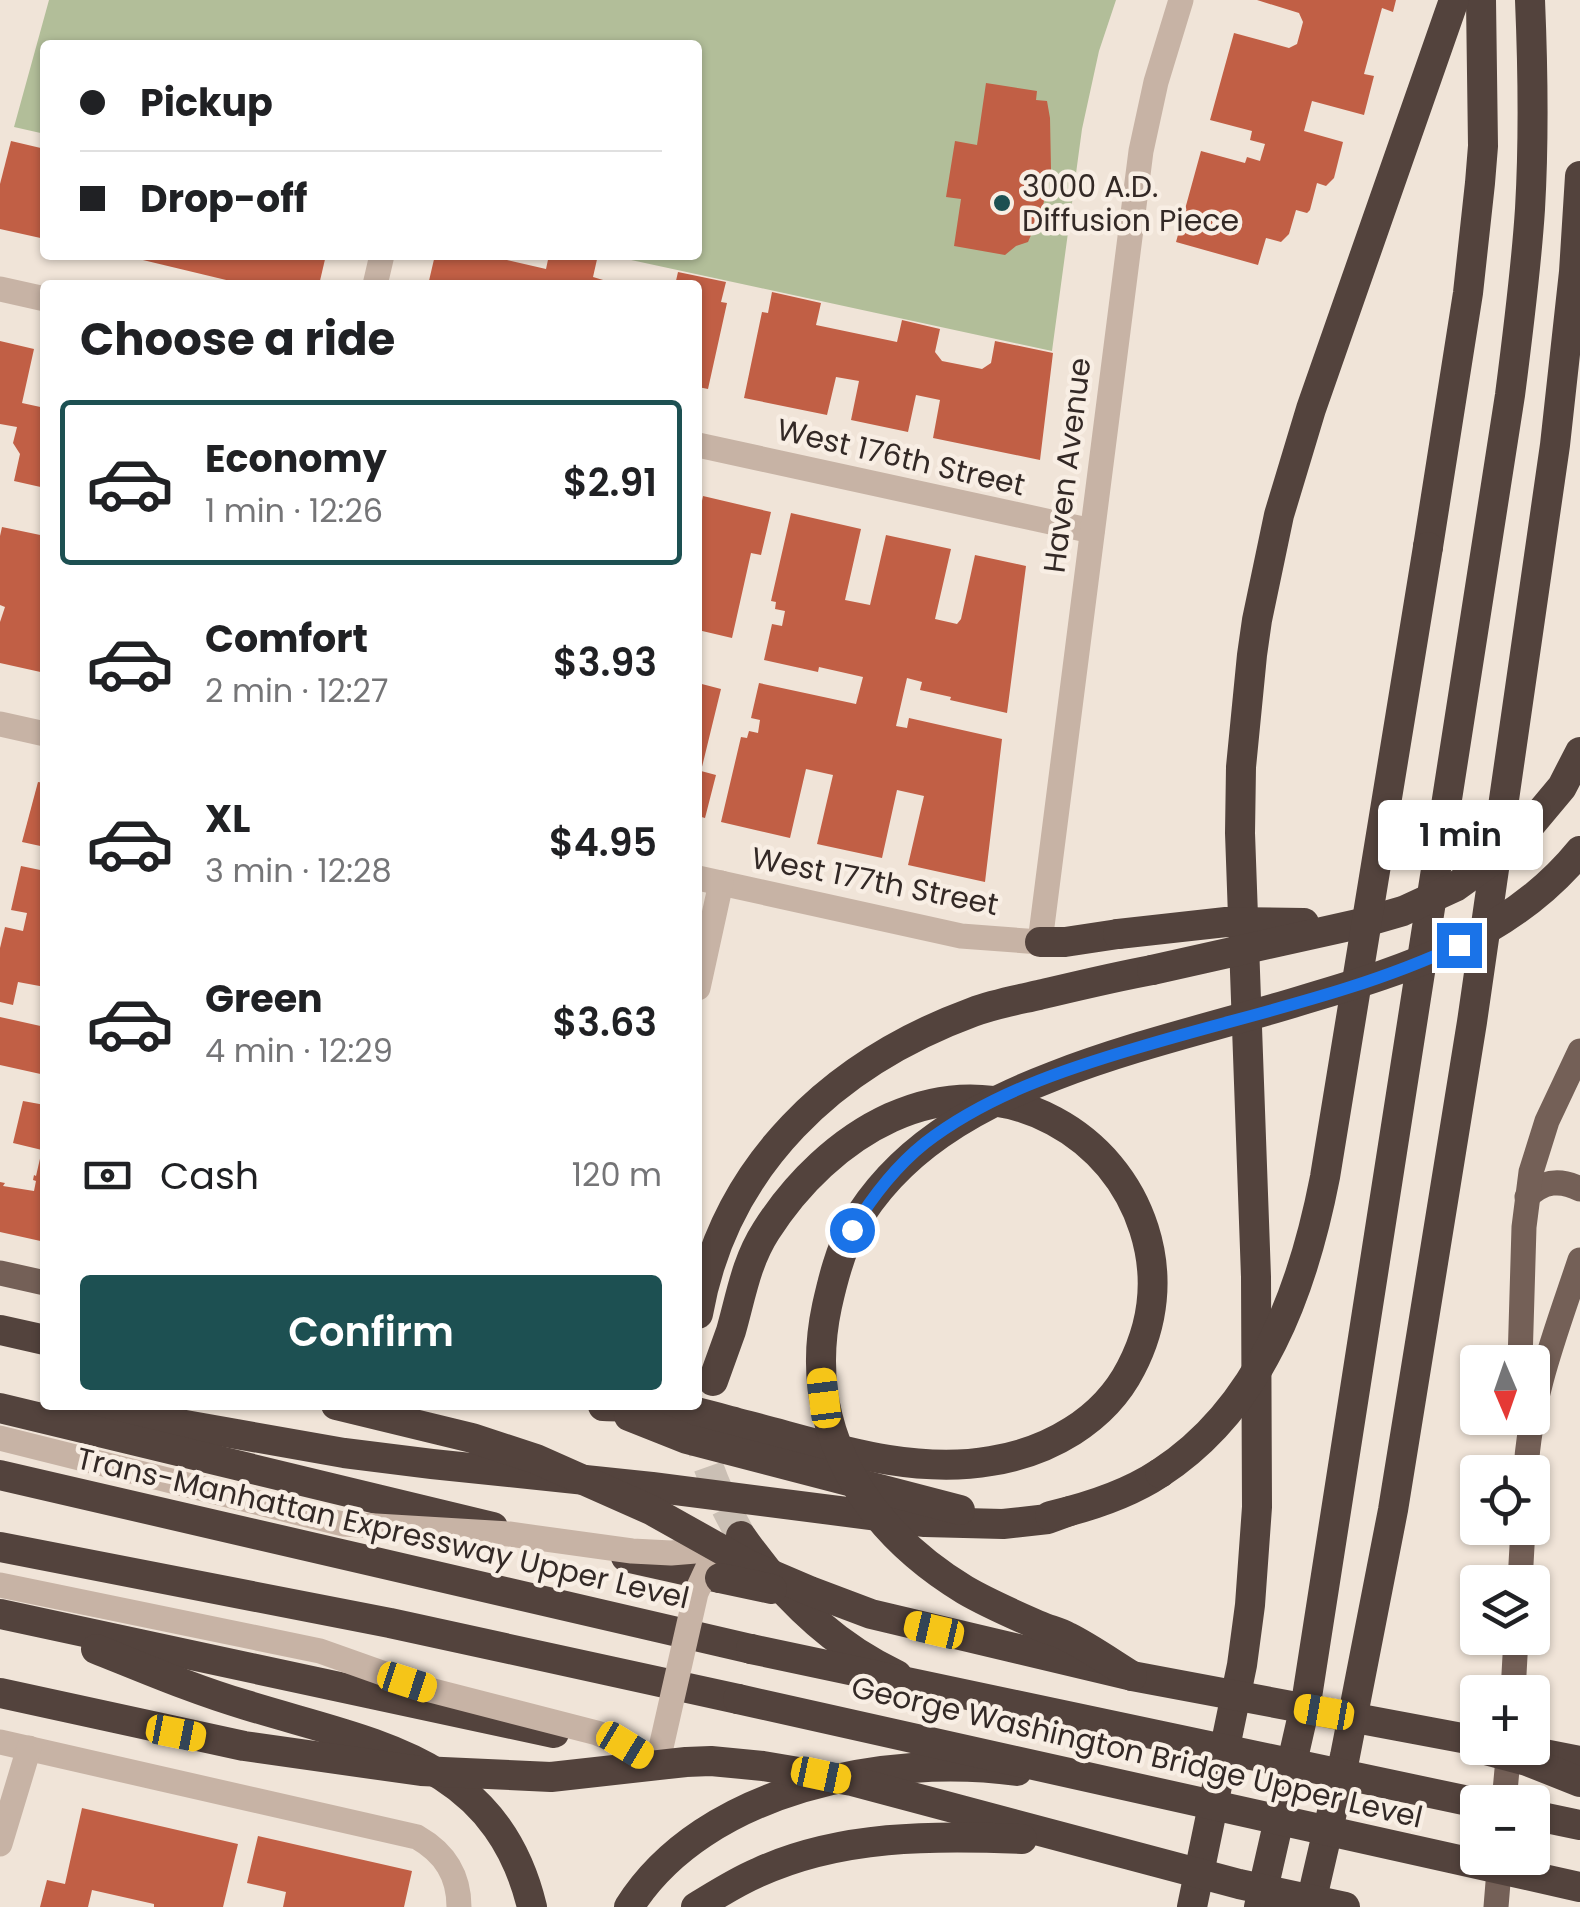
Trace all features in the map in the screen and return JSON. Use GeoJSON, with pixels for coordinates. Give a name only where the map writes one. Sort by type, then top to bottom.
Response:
{"type":"FeatureCollection","features":[{"type":"Feature","properties":{"kind":"highway"},"geometry":{"type":"LineString","coordinates":[[1192,1907],[1242,1665],[1257,1507],[1256,1277],[1240,832],[1241,767],[1256,620],[1301,438],[1454,0]]}},
{"type":"Feature","properties":{"kind":"highway"},"geometry":{"type":"LineString","coordinates":[[101,1410],[375,1457],[925,1522],[1003,1524],[1048,1519],[1127,1491],[1195,1447],[1248,1386],[1284,1318],[1310,1247],[1325,1178],[1468,294],[1483,146],[1481,0]]}},
{"type":"Feature","properties":{"kind":"highway"},"geometry":{"type":"LineString","coordinates":[[1261,1898],[1307,1697],[1512,376],[1528,241],[1532,136],[1530,0]]}},
{"type":"Feature","properties":{"kind":"highway"},"geometry":{"type":"LineString","coordinates":[[1310,1907],[1346,1756],[1393,1510],[1472,1022],[1554,446],[1580,176]]}},
{"type":"Feature","properties":{"kind":"highway"},"geometry":{"type":"LineString","coordinates":[[702,1296],[718,1241],[752,1178],[797,1121],[854,1072],[910,1040],[1004,1002],[1404,911],[1455,886],[1505,851],[1542,814],[1580,752]]}},
{"type":"Feature","properties":{"kind":"highway"},"geometry":{"type":"LineString","coordinates":[[1132,1676],[1067,1636],[987,1602],[948,1578],[895,1537],[862,1495],[835,1441],[821,1374],[828,1302],[852,1230],[900,1165],[978,1109],[1012,1092],[1111,1056],[1338,990],[1432,958],[1515,912],[1580,851]]}},
{"type":"Feature","properties":{"kind":"highway"},"geometry":{"type":"LineString","coordinates":[[1040,942],[1226,922],[1358,924]]}},
{"type":"Feature","properties":{"kind":"highway"},"geometry":{"type":"LineString","coordinates":[[686,1410],[864,1454],[919,1463],[990,1462],[1036,1450],[1081,1426],[1101,1409],[1117,1392],[1139,1353],[1153,1288],[1148,1243],[1134,1203],[1098,1153],[1045,1116],[1009,1104],[974,1099],[925,1104],[904,1111],[836,1152],[806,1181],[765,1232],[740,1289],[732,1328],[713,1381]]}},
{"type":"Feature","properties":{"kind":"highway"},"geometry":{"type":"LineString","coordinates":[[0,1330],[40,1339]]}},
{"type":"Feature","properties":{"kind":"highway"},"geometry":{"type":"LineString","coordinates":[[0,1392],[40,1399]]}},
{"type":"Feature","properties":{"kind":"highway"},"geometry":{"type":"LineString","coordinates":[[0,1408],[411,1508],[727,1554],[1460,1740]]}},
{"type":"Feature","properties":{"kind":"highway"},"geometry":{"type":"LineString","coordinates":[[357,1410],[472,1438],[536,1459],[621,1496],[727,1554],[871,1614],[1132,1676],[1460,1741]]}},
{"type":"Feature","properties":{"kind":"highway"},"geometry":{"type":"LineString","coordinates":[[614,1410],[687,1439],[952,1508],[1021,1517],[1070,1511]]}},
{"type":"Feature","properties":{"kind":"highway","name":"Trans-Manhattan Expressway Upper Level"},"geometry":{"type":"LineString","coordinates":[[0,1475],[751,1648]]}},
{"type":"Feature","properties":{"kind":"highway","name":"George Washington Bridge Upper Level"},"geometry":{"type":"LineString","coordinates":[[0,1547],[408,1626],[1580,1887]]}},
{"type":"Feature","properties":{"kind":"highway"},"geometry":{"type":"LineString","coordinates":[[727,1554],[765,1570],[812,1620],[855,1652],[882,1668],[960,1698],[1460,1808]]}},
{"type":"Feature","properties":{"kind":"highway"},"geometry":{"type":"LineString","coordinates":[[10,1616],[668,1762],[1361,1907]]}},
{"type":"Feature","properties":{"kind":"highway"},"geometry":{"type":"LineString","coordinates":[[10,1616],[203,1692],[376,1745],[441,1773],[477,1802],[502,1835],[524,1877],[532,1907]]}},
{"type":"Feature","properties":{"kind":"highway","name":"George Washington Bridge Upper Level"},"geometry":{"type":"LineString","coordinates":[[751,1648],[1460,1799]]}},
{"type":"Feature","properties":{"kind":"highway"},"geometry":{"type":"LineString","coordinates":[[0,1693],[244,1746],[421,1772],[551,1776],[668,1762],[711,1761],[821,1775],[1109,1849],[1261,1898],[1345,1907]]}},
{"type":"Feature","properties":{"kind":"highway"},"geometry":{"type":"LineString","coordinates":[[1550,1755],[1580,1761]]}},
{"type":"Feature","properties":{"kind":"highway"},"geometry":{"type":"LineString","coordinates":[[1537,1765],[1580,1782]]}},
{"type":"Feature","properties":{"kind":"highway"},"geometry":{"type":"LineString","coordinates":[[629,1907],[657,1870],[697,1836],[756,1805],[820,1783],[896,1770],[990,1768],[1032,1773],[1580,1896]]}},
{"type":"Feature","properties":{"kind":"highway"},"geometry":{"type":"LineString","coordinates":[[1550,1819],[1580,1825]]}},
{"type":"Feature","properties":{"kind":"highway"},"geometry":{"type":"LineString","coordinates":[[1550,1828],[1580,1834]]}},
{"type":"Feature","properties":{"kind":"highway"},"geometry":{"type":"LineString","coordinates":[[696,1907],[778,1864],[823,1850],[872,1842],[1013,1838],[1109,1849]]}},
{"type":"Feature","properties":{"kind":"main road"},"geometry":{"type":"LineString","coordinates":[[1521,1345],[1527,1197],[1539,1140],[1580,1051]]}},
{"type":"Feature","properties":{"kind":"main road"},"geometry":{"type":"LineString","coordinates":[[1527,1197],[1548,1182],[1580,1189]]}},
{"type":"Feature","properties":{"kind":"main road"},"geometry":{"type":"LineString","coordinates":[[1528,1455],[1543,1378],[1580,1260]]}},
{"type":"Feature","properties":{"kind":"main road"},"geometry":{"type":"LineString","coordinates":[[0,1273],[40,1282]]}},
{"type":"Feature","properties":{"kind":"main road"},"geometry":{"type":"LineString","coordinates":[[1496,1907],[1499,1875]]}},
{"type":"Feature","properties":{"kind":"street","name":"Haven Avenue"},"geometry":{"type":"LineString","coordinates":[[1040,942],[1144,135],[1182,0]]}},
{"type":"Feature","properties":{"kind":"street"},"geometry":{"type":"LineString","coordinates":[[0,289],[40,298]]}},
{"type":"Feature","properties":{"kind":"street","name":"West 176th Street"},"geometry":{"type":"LineString","coordinates":[[702,446],[1092,532]]}},
{"type":"Feature","properties":{"kind":"street"},"geometry":{"type":"LineString","coordinates":[[0,724],[40,733]]}},
{"type":"Feature","properties":{"kind":"street"},"geometry":{"type":"LineString","coordinates":[[702,949],[709,881]]}},
{"type":"Feature","properties":{"kind":"street","name":"West 177th Street"},"geometry":{"type":"LineString","coordinates":[[709,881],[961,936],[1040,942]]}},
{"type":"Feature","properties":{"kind":"street"},"geometry":{"type":"LineString","coordinates":[[0,1438],[343,1524],[509,1534],[642,1552],[727,1554]]}},
{"type":"Feature","properties":{"kind":"street"},"geometry":{"type":"LineString","coordinates":[[0,1585],[320,1652],[430,1690],[597,1733],[668,1762],[696,1593],[709,1566],[727,1554]]}},
{"type":"Feature","properties":{"kind":"street"},"geometry":{"type":"LineString","coordinates":[[0,1742],[402,1832],[428,1843],[450,1867],[458,1907]]}},
{"type":"Feature","properties":{"kind":"street"},"geometry":{"type":"LineString","coordinates":[[0,1844],[29,1748]]}},
{"type":"Feature","properties":{"kind":"green space"},"geometry":{"type":"Polygon","coordinates":[[[49,0],[1116,0],[1099,51],[1082,129],[1052,351],[631,260],[702,260],[702,40],[40,40],[40,133],[14,127],[49,0]]]}},
{"type":"Feature","properties":{"kind":"building"},"geometry":{"type":"Polygon","coordinates":[[[1257,0],[1396,0],[1393,12],[1382,8],[1364,74],[1374,76],[1364,115],[1312,101],[1304,131],[1343,142],[1334,178],[1326,186],[1317,183],[1310,210],[1296,210],[1289,234],[1281,242],[1266,238],[1258,265],[1176,242],[1201,151],[1245,163],[1247,157],[1260,161],[1265,144],[1250,140],[1252,131],[1210,120],[1234,33],[1289,48],[1297,44],[1303,22],[1299,13],[1257,0]]]}},
{"type":"Feature","properties":{"kind":"building"},"geometry":{"type":"Polygon","coordinates":[[[986,83],[1037,91],[1036,100],[1047,101],[1050,118],[1051,169],[1042,210],[1028,242],[1005,255],[954,246],[961,199],[946,197],[955,141],[977,145],[986,83]]]}},
{"type":"Feature","properties":{"kind":"building"},"geometry":{"type":"Polygon","coordinates":[[[11,141],[40,148],[40,238],[0,229],[0,184],[11,141]]]}},
{"type":"Feature","properties":{"kind":"building"},"geometry":{"type":"Polygon","coordinates":[[[143,260],[325,260],[320,280],[226,280],[143,260]]]}},
{"type":"Feature","properties":{"kind":"building"},"geometry":{"type":"Polygon","coordinates":[[[434,260],[507,260],[546,269],[548,260],[597,260],[593,277],[603,280],[429,280],[434,260]]]}},
{"type":"Feature","properties":{"kind":"building"},"geometry":{"type":"Polygon","coordinates":[[[678,272],[726,282],[721,302],[727,303],[708,389],[702,388],[702,280],[676,280],[678,272]]]}},
{"type":"Feature","properties":{"kind":"building"},"geometry":{"type":"Polygon","coordinates":[[[772,292],[821,303],[816,325],[897,342],[902,320],[940,329],[935,352],[942,361],[982,369],[991,363],[995,341],[1053,353],[1040,460],[933,438],[940,400],[916,395],[908,432],[851,420],[859,381],[836,377],[827,415],[744,398],[762,312],[768,313],[772,292]]]}},
{"type":"Feature","properties":{"kind":"building"},"geometry":{"type":"Polygon","coordinates":[[[0,341],[34,349],[22,403],[40,407],[40,487],[14,481],[20,454],[13,443],[17,427],[0,424],[0,341]]]}},
{"type":"Feature","properties":{"kind":"building"},"geometry":{"type":"Polygon","coordinates":[[[703,496],[771,512],[761,555],[751,553],[732,638],[702,631],[703,496]]]}},
{"type":"Feature","properties":{"kind":"building"},"geometry":{"type":"Polygon","coordinates":[[[791,513],[861,529],[845,600],[870,605],[886,535],[951,549],[935,619],[957,624],[975,555],[1026,566],[1007,713],[920,690],[922,682],[907,678],[896,726],[907,728],[909,718],[1002,739],[985,882],[908,865],[924,796],[897,790],[882,858],[817,844],[833,775],[806,769],[790,838],[721,822],[741,737],[747,738],[749,731],[758,733],[760,720],[751,718],[759,683],[856,704],[863,677],[764,660],[772,624],[782,626],[785,611],[775,609],[776,602],[771,601],[791,513]]]}},
{"type":"Feature","properties":{"kind":"building"},"geometry":{"type":"Polygon","coordinates":[[[2,527],[40,535],[40,672],[0,663],[0,622],[5,607],[0,605],[2,527]]]}},
{"type":"Feature","properties":{"kind":"building"},"geometry":{"type":"Polygon","coordinates":[[[702,684],[721,689],[702,767],[702,684]]]}},
{"type":"Feature","properties":{"kind":"building"},"geometry":{"type":"Polygon","coordinates":[[[702,771],[716,775],[705,818],[702,817],[702,771]]]}},
{"type":"Feature","properties":{"kind":"building"},"geometry":{"type":"Polygon","coordinates":[[[38,782],[40,782],[40,846],[22,842],[38,782]]]}},
{"type":"Feature","properties":{"kind":"building"},"geometry":{"type":"Polygon","coordinates":[[[21,866],[40,870],[40,986],[18,982],[13,1005],[0,1002],[0,948],[5,927],[23,931],[27,913],[11,910],[21,866]]]}},
{"type":"Feature","properties":{"kind":"building"},"geometry":{"type":"Polygon","coordinates":[[[0,1017],[40,1026],[40,1074],[0,1065],[0,1017]]]}},
{"type":"Feature","properties":{"kind":"building"},"geometry":{"type":"Polygon","coordinates":[[[23,1101],[40,1104],[40,1150],[13,1143],[23,1101]]]}},
{"type":"Feature","properties":{"kind":"building"},"geometry":{"type":"Polygon","coordinates":[[[40,1159],[40,1241],[0,1232],[0,1182],[5,1183],[3,1186],[34,1191],[40,1159]]]}},
{"type":"Feature","properties":{"kind":"building"},"geometry":{"type":"Polygon","coordinates":[[[82,1808],[238,1844],[223,1907],[154,1907],[92,1890],[88,1907],[40,1907],[47,1880],[65,1884],[82,1808]]]}},
{"type":"Feature","properties":{"kind":"building"},"geometry":{"type":"Polygon","coordinates":[[[258,1836],[412,1871],[404,1907],[283,1907],[286,1892],[247,1883],[258,1836]]]}},
{"type":"Feature","properties":{"kind":"tunnel"},"geometry":{"type":"LineString","coordinates":[[697,1423],[714,1481],[741,1536]]}},
{"type":"Feature","properties":{"kind":"place","name":"3000 A.D. Diffusion Piece"},"geometry":{"type":"Point","coordinates":[1002,203]}},
{"type":"Feature","properties":{"kind":"route"},"geometry":{"type":"LineString","coordinates":[[852,1230],[900,1165],[952,1124],[1012,1092],[1111,1056],[1387,975],[1459,945]]}}]}
